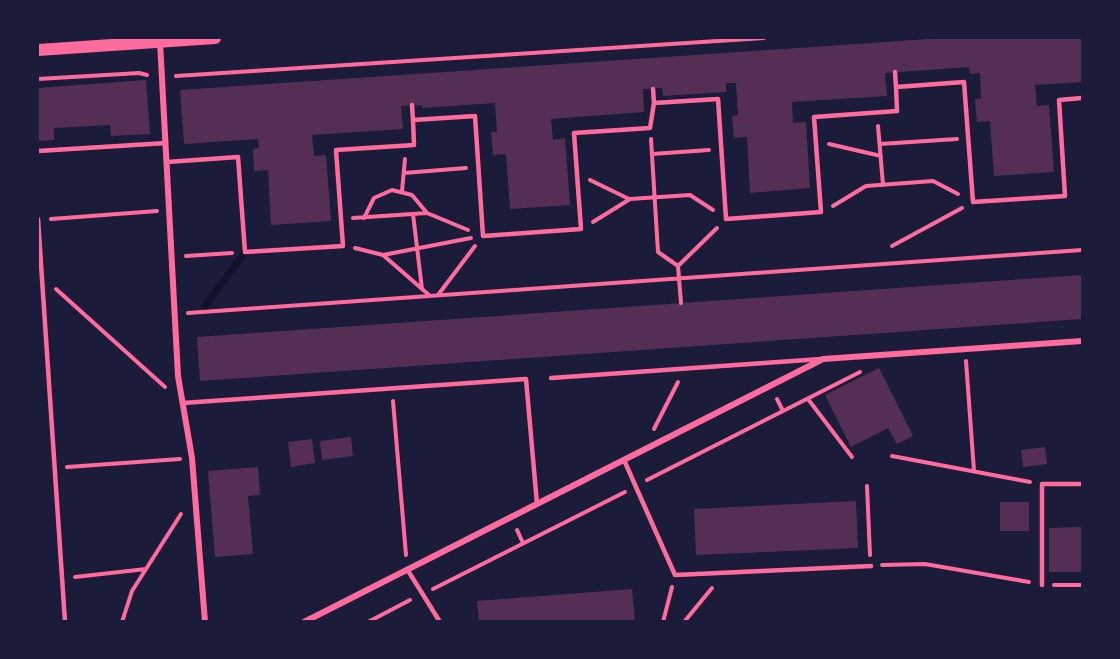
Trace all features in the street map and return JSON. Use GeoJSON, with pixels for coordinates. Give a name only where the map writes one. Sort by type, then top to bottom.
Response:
{"type":"FeatureCollection","features":[{"type":"Feature","properties":{"kind":"main road"},"geometry":{"type":"LineString","coordinates":[[38,50],[215,38]]}},
{"type":"Feature","properties":{"kind":"street"},"geometry":{"type":"LineString","coordinates":[[160,41],[178,376],[192,458],[206,621]]}},
{"type":"Feature","properties":{"kind":"street"},"geometry":{"type":"LineString","coordinates":[[304,621],[823,359],[1083,340]]}},
{"type":"Feature","properties":{"kind":"lane"},"geometry":{"type":"LineString","coordinates":[[654,104],[718,99],[726,219],[821,212],[814,117],[897,111],[895,72]]}},
{"type":"Feature","properties":{"kind":"lane"},"geometry":{"type":"LineString","coordinates":[[896,87],[964,82],[973,202],[1065,196],[1059,100],[1083,98]]}},
{"type":"Feature","properties":{"kind":"lane"},"geometry":{"type":"LineString","coordinates":[[413,120],[475,116],[483,236],[581,229],[574,133],[650,128],[654,104],[653,89]]}},
{"type":"Feature","properties":{"kind":"lane"},"geometry":{"type":"LineString","coordinates":[[167,162],[238,157],[245,252],[343,246],[336,150],[414,145],[412,105]]}},
{"type":"Feature","properties":{"kind":"lane"},"geometry":{"type":"LineString","coordinates":[[38,152],[166,143]]}},
{"type":"Feature","properties":{"kind":"lane"},"geometry":{"type":"LineString","coordinates":[[38,219],[65,621]]}},
{"type":"Feature","properties":{"kind":"lane"},"geometry":{"type":"LineString","coordinates":[[551,378],[823,359]]}},
{"type":"Feature","properties":{"kind":"lane"},"geometry":{"type":"LineString","coordinates":[[183,403],[526,379],[537,504]]}},
{"type":"Feature","properties":{"kind":"lane"},"geometry":{"type":"LineString","coordinates":[[624,460],[675,575],[871,566]]}},
{"type":"Feature","properties":{"kind":"lane"},"geometry":{"type":"LineString","coordinates":[[1042,585],[1042,484],[1083,484]]}},
{"type":"Feature","properties":{"kind":"lane"},"geometry":{"type":"LineString","coordinates":[[407,569],[440,621]]}},
{"type":"Feature","properties":{"kind":"path"},"geometry":{"type":"LineString","coordinates":[[38,80],[140,73],[162,77],[764,38]]}},
{"type":"Feature","properties":{"kind":"path"},"geometry":{"type":"LineString","coordinates":[[878,112],[882,185]]}},
{"type":"Feature","properties":{"kind":"path"},"geometry":{"type":"LineString","coordinates":[[650,128],[658,252],[678,266]]}},
{"type":"Feature","properties":{"kind":"path"},"geometry":{"type":"LineString","coordinates":[[880,144],[968,138]]}},
{"type":"Feature","properties":{"kind":"path"},"geometry":{"type":"LineString","coordinates":[[816,141],[881,156]]}},
{"type":"Feature","properties":{"kind":"path"},"geometry":{"type":"LineString","coordinates":[[402,191],[406,145]]}},
{"type":"Feature","properties":{"kind":"path"},"geometry":{"type":"LineString","coordinates":[[652,154],[721,149]]}},
{"type":"Feature","properties":{"kind":"path"},"geometry":{"type":"LineString","coordinates":[[404,172],[478,167]]}},
{"type":"Feature","properties":{"kind":"path"},"geometry":{"type":"LineString","coordinates":[[577,174],[630,199],[690,195],[726,219],[678,266]]}},
{"type":"Feature","properties":{"kind":"path"},"geometry":{"type":"LineString","coordinates":[[821,212],[866,186],[933,182],[973,202]]}},
{"type":"Feature","properties":{"kind":"path"},"geometry":{"type":"LineString","coordinates":[[364,218],[374,198],[392,190],[402,191],[412,195],[428,213],[483,236]]}},
{"type":"Feature","properties":{"kind":"path"},"geometry":{"type":"LineString","coordinates":[[581,229],[630,199]]}},
{"type":"Feature","properties":{"kind":"path"},"geometry":{"type":"LineString","coordinates":[[892,246],[973,202]]}},
{"type":"Feature","properties":{"kind":"path"},"geometry":{"type":"LineString","coordinates":[[51,219],[170,211]]}},
{"type":"Feature","properties":{"kind":"path"},"geometry":{"type":"LineString","coordinates":[[341,219],[428,213]]}},
{"type":"Feature","properties":{"kind":"path"},"geometry":{"type":"LineString","coordinates":[[413,214],[422,289]]}},
{"type":"Feature","properties":{"kind":"path"},"geometry":{"type":"LineString","coordinates":[[343,246],[383,255],[483,236]]}},
{"type":"Feature","properties":{"kind":"path"},"geometry":{"type":"LineString","coordinates":[[437,295],[483,236]]}},
{"type":"Feature","properties":{"kind":"path"},"geometry":{"type":"LineString","coordinates":[[175,314],[1083,250]]}},
{"type":"Feature","properties":{"kind":"path"},"geometry":{"type":"LineString","coordinates":[[172,257],[245,252]]}},
{"type":"Feature","properties":{"kind":"path"},"geometry":{"type":"LineString","coordinates":[[383,255],[429,296]]}},
{"type":"Feature","properties":{"kind":"path"},"geometry":{"type":"LineString","coordinates":[[678,266],[681,303]]}},
{"type":"Feature","properties":{"kind":"path"},"geometry":{"type":"LineString","coordinates":[[54,287],[183,403]]}},
{"type":"Feature","properties":{"kind":"path"},"geometry":{"type":"LineString","coordinates":[[966,366],[974,471]]}},
{"type":"Feature","properties":{"kind":"path"},"geometry":{"type":"LineString","coordinates":[[642,450],[685,368]]}},
{"type":"Feature","properties":{"kind":"path"},"geometry":{"type":"LineString","coordinates":[[392,389],[407,569]]}},
{"type":"Feature","properties":{"kind":"path"},"geometry":{"type":"LineString","coordinates":[[808,399],[852,457]]}},
{"type":"Feature","properties":{"kind":"path"},"geometry":{"type":"LineString","coordinates":[[892,456],[1042,484]]}},
{"type":"Feature","properties":{"kind":"path"},"geometry":{"type":"LineString","coordinates":[[78,466],[192,458]]}},
{"type":"Feature","properties":{"kind":"path"},"geometry":{"type":"LineString","coordinates":[[123,621],[132,591],[179,518],[194,483]]}},
{"type":"Feature","properties":{"kind":"path"},"geometry":{"type":"LineString","coordinates":[[867,486],[871,566],[925,564],[1042,585],[1083,585]]}},
{"type":"Feature","properties":{"kind":"path"},"geometry":{"type":"LineString","coordinates":[[63,579],[146,569]]}},
{"type":"Feature","properties":{"kind":"path"},"geometry":{"type":"LineString","coordinates":[[684,621],[725,573]]}},
{"type":"Feature","properties":{"kind":"path"},"geometry":{"type":"LineString","coordinates":[[663,621],[675,575]]}},
{"type":"Feature","properties":{"kind":"building"},"geometry":{"type":"Polygon","coordinates":[[[944,38],[1082,38],[1082,82],[1035,85],[1037,106],[1049,105],[1054,172],[994,176],[990,121],[977,122],[975,99],[981,99],[980,73],[970,74],[969,67],[885,73],[887,96],[792,102],[793,123],[806,122],[810,188],[750,193],[747,137],[734,138],[732,116],[738,115],[736,83],[726,83],[726,92],[663,96],[662,88],[643,89],[644,112],[551,119],[553,140],[565,138],[570,205],[510,209],[506,154],[493,155],[491,132],[497,132],[495,103],[422,108],[422,105],[401,106],[403,129],[312,135],[314,156],[326,155],[331,221],[271,225],[268,170],[254,171],[253,149],[259,148],[258,139],[184,144],[180,90],[944,38]]]}},
{"type":"Feature","properties":{"kind":"building"},"geometry":{"type":"Polygon","coordinates":[[[146,80],[150,134],[111,136],[110,125],[54,128],[54,140],[38,141],[38,88],[146,80]]]}},
{"type":"Feature","properties":{"kind":"building"},"geometry":{"type":"Polygon","coordinates":[[[1082,275],[1082,319],[200,381],[197,337],[1082,275]]]}},
{"type":"Feature","properties":{"kind":"building"},"geometry":{"type":"Polygon","coordinates":[[[879,368],[913,436],[897,444],[888,428],[851,447],[825,395],[879,368]]]}},
{"type":"Feature","properties":{"kind":"building"},"geometry":{"type":"Polygon","coordinates":[[[351,437],[353,456],[322,460],[320,441],[351,437]]]}},
{"type":"Feature","properties":{"kind":"building"},"geometry":{"type":"Polygon","coordinates":[[[312,439],[315,463],[291,467],[288,442],[312,439]]]}},
{"type":"Feature","properties":{"kind":"building"},"geometry":{"type":"Polygon","coordinates":[[[1045,447],[1047,464],[1023,467],[1021,450],[1045,447]]]}},
{"type":"Feature","properties":{"kind":"building"},"geometry":{"type":"Polygon","coordinates":[[[258,467],[260,495],[248,496],[253,554],[215,557],[208,471],[258,467]]]}},
{"type":"Feature","properties":{"kind":"building"},"geometry":{"type":"Polygon","coordinates":[[[856,501],[858,548],[696,555],[694,509],[856,501]]]}},
{"type":"Feature","properties":{"kind":"building"},"geometry":{"type":"Polygon","coordinates":[[[1000,502],[1029,502],[1029,531],[1000,531],[1000,502]]]}},
{"type":"Feature","properties":{"kind":"building"},"geometry":{"type":"Polygon","coordinates":[[[1082,527],[1082,572],[1049,572],[1049,528],[1082,527]]]}},
{"type":"Feature","properties":{"kind":"building"},"geometry":{"type":"Polygon","coordinates":[[[632,589],[635,621],[479,621],[477,601],[632,589]]]}},
{"type":"Feature","properties":{"kind":"waterway"},"geometry":{"type":"LineString","coordinates":[[205,306],[245,252]]}}]}
